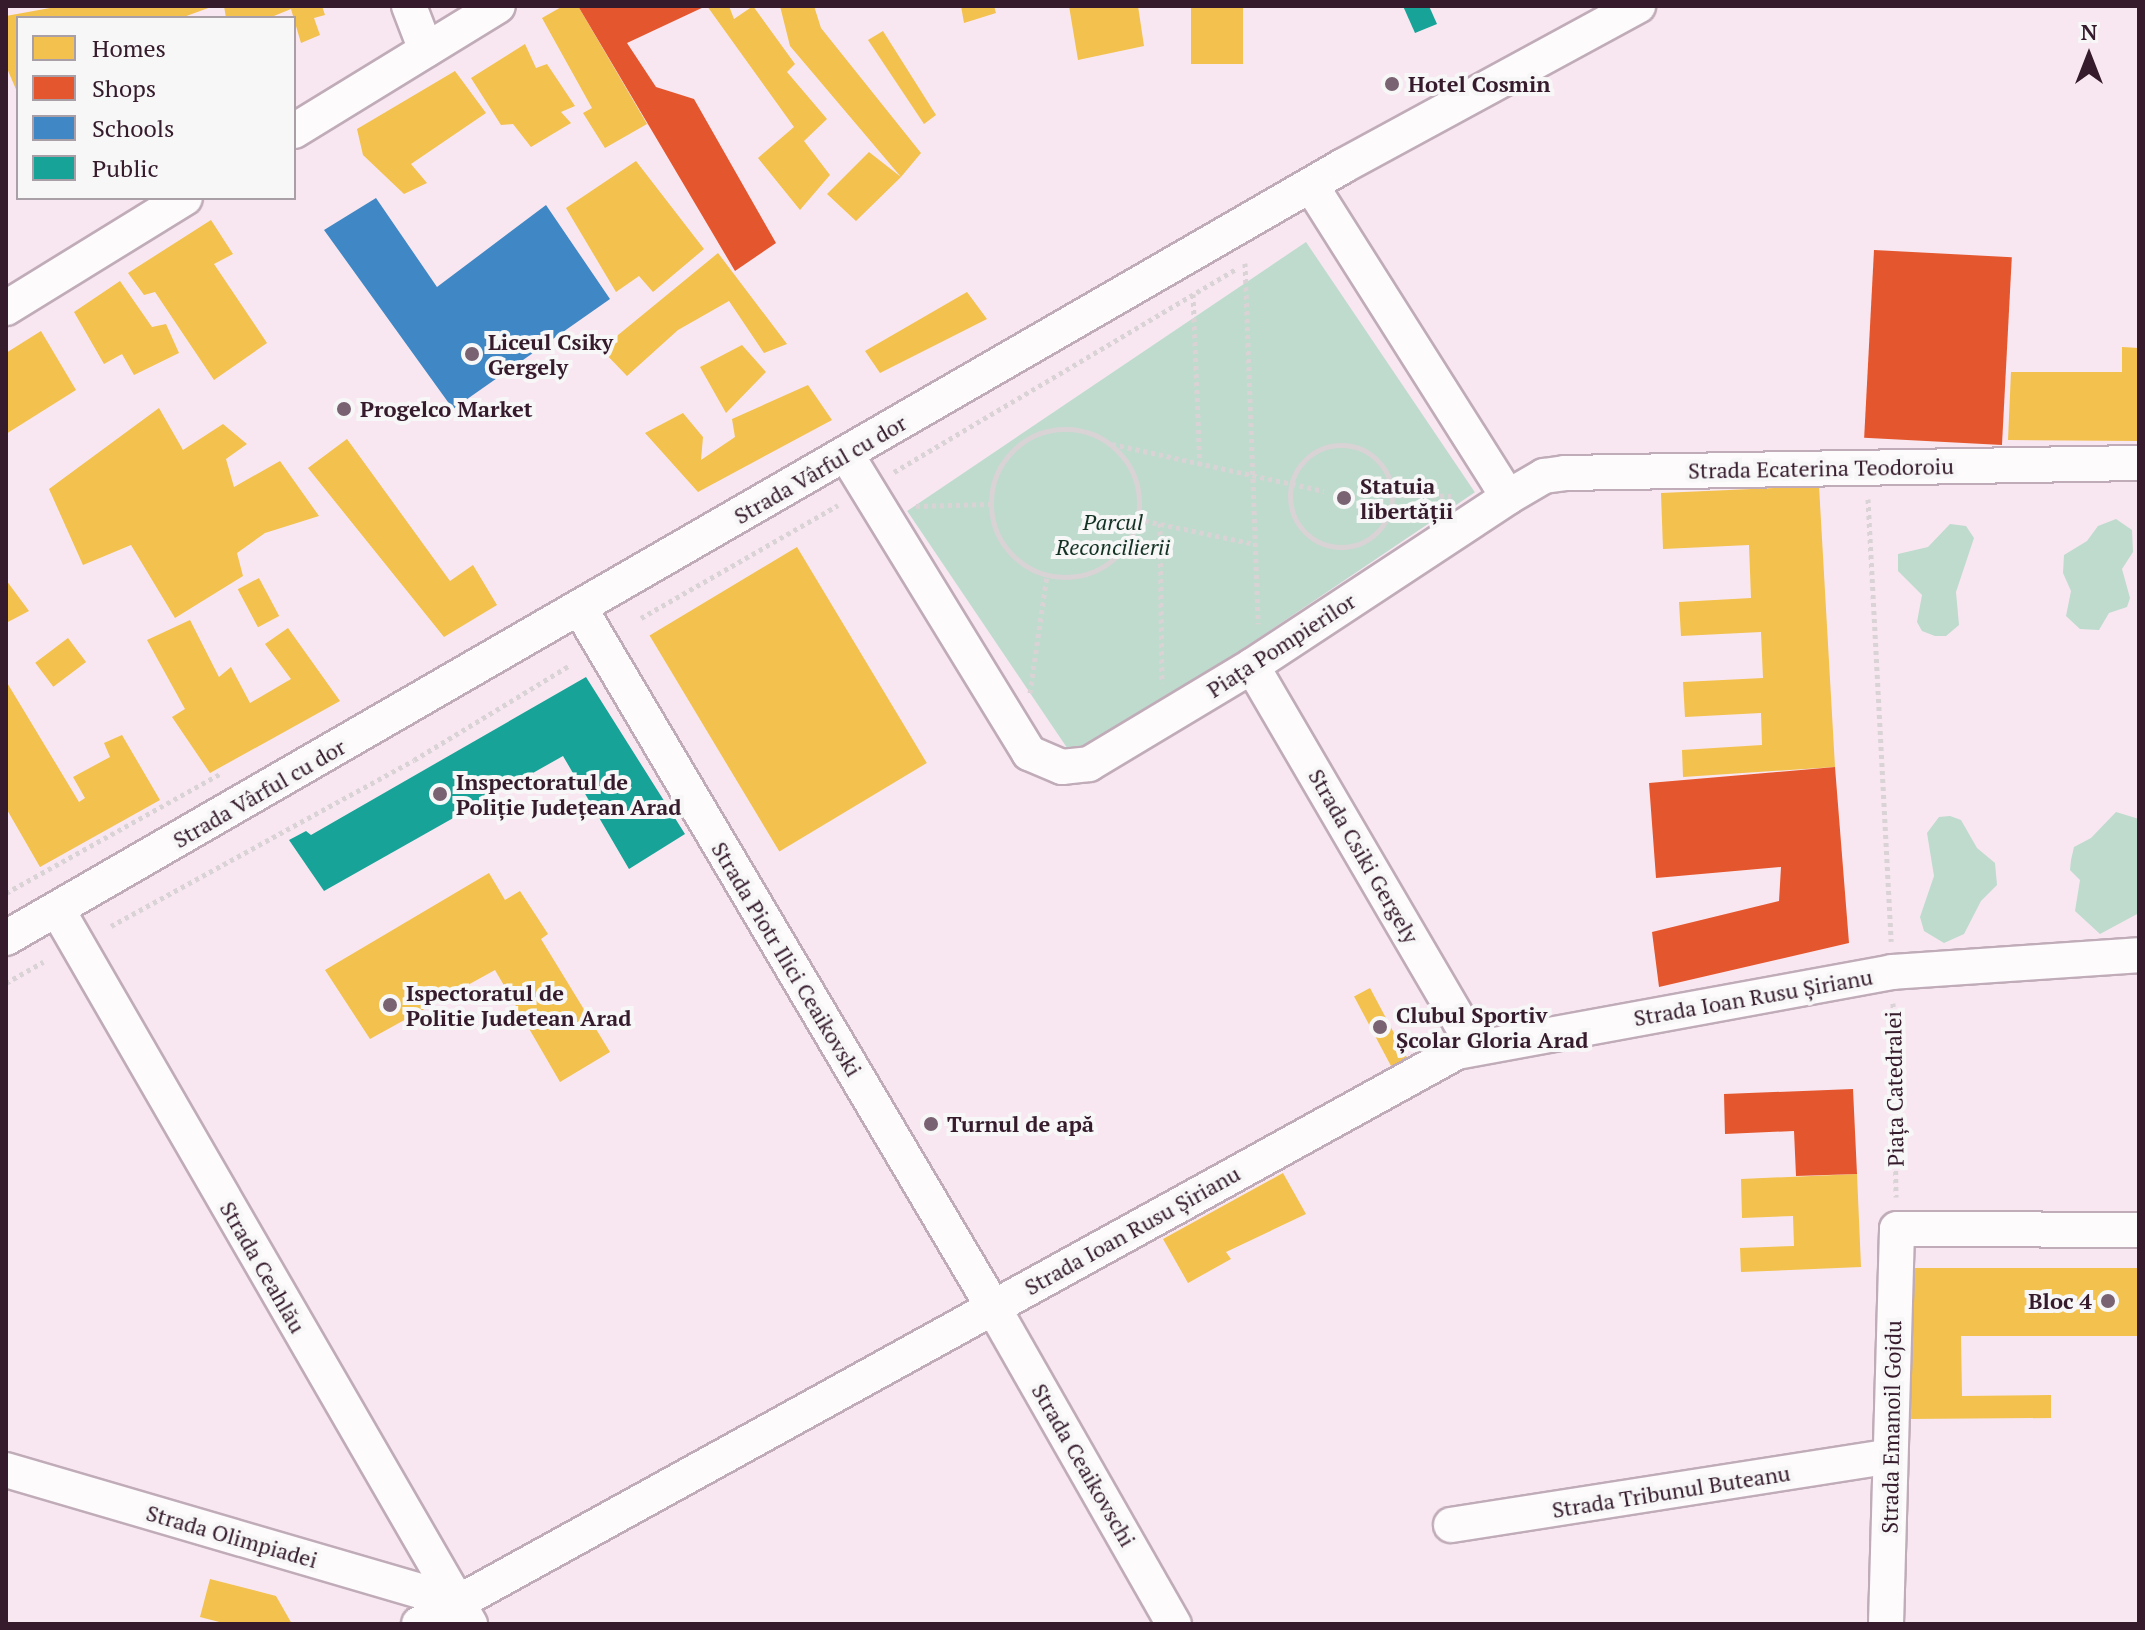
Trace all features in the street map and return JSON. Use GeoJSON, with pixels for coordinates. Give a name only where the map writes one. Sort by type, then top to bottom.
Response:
{"type":"FeatureCollection","features":[{"type":"Feature","properties":{"kind":"street"},"geometry":{"type":"LineString","coordinates":[[409,6],[426,50]]}},
{"type":"Feature","properties":{"kind":"street"},"geometry":{"type":"LineString","coordinates":[[296,130],[498,6]]}},
{"type":"Feature","properties":{"kind":"street","name":"Strada Vârful cu dor"},"geometry":{"type":"LineString","coordinates":[[6,938],[581,610],[1311,185],[1638,6]]}},
{"type":"Feature","properties":{"kind":"street"},"geometry":{"type":"LineString","coordinates":[[1311,185],[1508,497]]}},
{"type":"Feature","properties":{"kind":"street"},"geometry":{"type":"LineString","coordinates":[[6,308],[182,200]]}},
{"type":"Feature","properties":{"kind":"street","name":"Piața Pompierilor"},"geometry":{"type":"LineString","coordinates":[[846,454],[882,492],[1023,743],[1041,762],[1062,767],[1089,764],[1162,720],[1256,663],[1508,497]]}},
{"type":"Feature","properties":{"kind":"street","name":"Strada Ecaterina Teodoroiu"},"geometry":{"type":"LineString","coordinates":[[1508,497],[1544,476],[1565,473],[2139,463]]}},
{"type":"Feature","properties":{"kind":"street","name":"Strada Piotr Ilici Ceaikovski"},"geometry":{"type":"LineString","coordinates":[[581,610],[993,1307]]}},
{"type":"Feature","properties":{"kind":"street","name":"Strada Csiki Gergely"},"geometry":{"type":"LineString","coordinates":[[1256,663],[1475,1047]]}},
{"type":"Feature","properties":{"kind":"street","name":"Strada Ceahlău"},"geometry":{"type":"LineString","coordinates":[[57,909],[464,1613]]}},
{"type":"Feature","properties":{"kind":"street","name":"Strada Ioan Rusu Șirianu"},"geometry":{"type":"LineString","coordinates":[[419,1624],[464,1613],[993,1307],[1427,1066],[1475,1047],[1892,972],[2139,955]]}},
{"type":"Feature","properties":{"kind":"street"},"geometry":{"type":"LineString","coordinates":[[1897,1229],[2139,1230]]}},
{"type":"Feature","properties":{"kind":"street","name":"Strada Emanoil Gojdu"},"geometry":{"type":"LineString","coordinates":[[1886,1624],[1897,1229]]}},
{"type":"Feature","properties":{"kind":"street","name":"Strada Ceaikovschi"},"geometry":{"type":"LineString","coordinates":[[993,1307],[1174,1624]]}},
{"type":"Feature","properties":{"kind":"street","name":"Strada Tribunul Buteanu"},"geometry":{"type":"LineString","coordinates":[[1451,1525],[1890,1456]]}},
{"type":"Feature","properties":{"kind":"street","name":"Strada Olimpiadei"},"geometry":{"type":"LineString","coordinates":[[6,1470],[464,1613]]}},
{"type":"Feature","properties":{"kind":"path"},"geometry":{"type":"LineString","coordinates":[[882,492],[1258,256]]}},
{"type":"Feature","properties":{"kind":"path"},"geometry":{"type":"LineString","coordinates":[[1245,263],[1256,663]]}},
{"type":"Feature","properties":{"kind":"path"},"geometry":{"type":"LineString","coordinates":[[1193,294],[1200,465]]}},
{"type":"Feature","properties":{"kind":"path"},"geometry":{"type":"LineString","coordinates":[[1107,443],[1130,468],[1138,491],[1137,519],[1115,557],[1095,571],[1071,577],[1047,575],[1006,549],[990,504],[1006,458],[1023,441],[1070,429],[1107,443],[1324,491]]}},
{"type":"Feature","properties":{"kind":"path"},"geometry":{"type":"LineString","coordinates":[[1345,444],[1362,448],[1381,464],[1392,488],[1392,505],[1376,534],[1345,547],[1329,546],[1300,528],[1293,513],[1291,484],[1312,453],[1345,444]]}},
{"type":"Feature","properties":{"kind":"path","name":"Piața Catedralei"},"geometry":{"type":"LineString","coordinates":[[1867,467],[1892,972],[1897,1229]]}},
{"type":"Feature","properties":{"kind":"path"},"geometry":{"type":"LineString","coordinates":[[882,492],[990,504]]}},
{"type":"Feature","properties":{"kind":"path"},"geometry":{"type":"LineString","coordinates":[[641,618],[838,505]]}},
{"type":"Feature","properties":{"kind":"path"},"geometry":{"type":"LineString","coordinates":[[1137,519],[1255,544]]}},
{"type":"Feature","properties":{"kind":"path"},"geometry":{"type":"LineString","coordinates":[[1160,523],[1162,720]]}},
{"type":"Feature","properties":{"kind":"path"},"geometry":{"type":"LineString","coordinates":[[1023,743],[1047,575]]}},
{"type":"Feature","properties":{"kind":"path"},"geometry":{"type":"LineString","coordinates":[[111,926],[414,760],[570,665]]}},
{"type":"Feature","properties":{"kind":"path"},"geometry":{"type":"LineString","coordinates":[[6,983],[43,962]]}},
{"type":"Feature","properties":{"kind":"green space","name":"Parcul Reconcilierii"},"geometry":{"type":"Polygon","coordinates":[[[1306,242],[1475,492],[1076,761],[907,511],[1306,242]]]}},
{"type":"Feature","properties":{"kind":"green space"},"geometry":{"type":"Polygon","coordinates":[[[2116,519],[2132,530],[2133,552],[2122,569],[2130,598],[2127,607],[2109,613],[2099,630],[2080,629],[2066,616],[2071,591],[2063,573],[2064,555],[2087,541],[2098,526],[2116,519]]]}},
{"type":"Feature","properties":{"kind":"green space"},"geometry":{"type":"Polygon","coordinates":[[[1950,524],[1966,526],[1974,538],[1956,592],[1959,625],[1946,636],[1935,636],[1922,631],[1917,622],[1922,595],[1898,571],[1898,554],[1928,547],[1950,524]]]}},
{"type":"Feature","properties":{"kind":"green space"},"geometry":{"type":"Polygon","coordinates":[[[2116,812],[2139,819],[2139,913],[2100,934],[2075,911],[2080,880],[2070,870],[2071,860],[2074,847],[2091,838],[2116,812]]]}},
{"type":"Feature","properties":{"kind":"green space"},"geometry":{"type":"Polygon","coordinates":[[[1950,816],[1961,820],[1977,848],[1995,863],[1997,885],[1981,901],[1964,934],[1944,943],[1924,931],[1920,917],[1934,876],[1927,833],[1939,817],[1950,816]]]}},
{"type":"Feature","properties":{"kind":"building: Homes"},"geometry":{"type":"Polygon","coordinates":[[[61,6],[211,6],[186,16],[16,16],[16,89],[6,66],[6,16],[61,6]]]}},
{"type":"Feature","properties":{"kind":"building: Homes"},"geometry":{"type":"Polygon","coordinates":[[[224,6],[322,6],[325,15],[314,18],[320,35],[301,43],[296,16],[291,9],[274,16],[226,16],[224,6]]]}},
{"type":"Feature","properties":{"kind":"building: Homes"},"geometry":{"type":"Polygon","coordinates":[[[563,6],[578,6],[647,124],[605,148],[583,113],[592,108],[542,18],[563,6]]]}},
{"type":"Feature","properties":{"kind":"building: Homes"},"geometry":{"type":"Polygon","coordinates":[[[707,6],[729,6],[734,19],[753,6],[795,64],[787,72],[827,119],[804,141],[830,175],[800,210],[758,158],[794,127],[707,6]]]}},
{"type":"Feature","properties":{"kind":"building: Homes"},"geometry":{"type":"Polygon","coordinates":[[[780,6],[814,6],[821,28],[921,153],[901,177],[790,46],[780,6]]]}},
{"type":"Feature","properties":{"kind":"building: Homes"},"geometry":{"type":"Polygon","coordinates":[[[961,6],[994,6],[996,13],[964,23],[961,6]]]}},
{"type":"Feature","properties":{"kind":"building: Homes"},"geometry":{"type":"Polygon","coordinates":[[[1069,6],[1138,6],[1144,46],[1078,60],[1069,6]]]}},
{"type":"Feature","properties":{"kind":"building: Homes"},"geometry":{"type":"Polygon","coordinates":[[[1191,6],[1243,6],[1243,64],[1191,64],[1191,6]]]}},
{"type":"Feature","properties":{"kind":"building: Homes"},"geometry":{"type":"Polygon","coordinates":[[[883,31],[936,115],[924,124],[868,40],[883,31]]]}},
{"type":"Feature","properties":{"kind":"building: Homes"},"geometry":{"type":"Polygon","coordinates":[[[525,44],[536,68],[547,64],[575,106],[561,112],[571,123],[531,147],[513,124],[501,125],[471,78],[525,44]]]}},
{"type":"Feature","properties":{"kind":"building: Homes"},"geometry":{"type":"Polygon","coordinates":[[[455,71],[486,113],[411,164],[427,183],[404,194],[363,155],[357,129],[455,71]]]}},
{"type":"Feature","properties":{"kind":"building: Homes"},"geometry":{"type":"Polygon","coordinates":[[[869,152],[901,177],[856,221],[827,194],[869,152]]]}},
{"type":"Feature","properties":{"kind":"building: Homes"},"geometry":{"type":"Polygon","coordinates":[[[636,161],[704,249],[653,292],[639,276],[616,292],[566,208],[636,161]]]}},
{"type":"Feature","properties":{"kind":"building: Homes"},"geometry":{"type":"Polygon","coordinates":[[[211,220],[233,254],[214,264],[267,343],[214,380],[155,292],[144,295],[128,273],[211,220]]]}},
{"type":"Feature","properties":{"kind":"building: Homes"},"geometry":{"type":"Polygon","coordinates":[[[718,253],[787,344],[764,353],[729,301],[678,330],[627,376],[601,349],[718,253]]]}},
{"type":"Feature","properties":{"kind":"building: Homes"},"geometry":{"type":"Polygon","coordinates":[[[120,281],[152,327],[166,324],[179,353],[134,375],[122,354],[104,364],[74,312],[120,281]]]}},
{"type":"Feature","properties":{"kind":"building: Homes"},"geometry":{"type":"Polygon","coordinates":[[[967,292],[987,319],[880,373],[865,351],[967,292]]]}},
{"type":"Feature","properties":{"kind":"building: Homes"},"geometry":{"type":"Polygon","coordinates":[[[41,331],[76,390],[6,434],[6,353],[41,331]]]}},
{"type":"Feature","properties":{"kind":"building: Homes"},"geometry":{"type":"Polygon","coordinates":[[[742,345],[766,372],[726,413],[700,367],[742,345]]]}},
{"type":"Feature","properties":{"kind":"building: Homes"},"geometry":{"type":"Polygon","coordinates":[[[2122,347],[2139,348],[2139,441],[2008,440],[2011,372],[2122,372],[2122,347]]]}},
{"type":"Feature","properties":{"kind":"building: Homes"},"geometry":{"type":"Polygon","coordinates":[[[808,385],[832,420],[698,492],[645,433],[683,413],[703,437],[701,460],[735,437],[732,419],[808,385]]]}},
{"type":"Feature","properties":{"kind":"building: Homes"},"geometry":{"type":"Polygon","coordinates":[[[159,408],[183,450],[223,424],[247,444],[226,459],[234,487],[280,461],[319,516],[265,533],[237,553],[243,576],[175,618],[131,545],[83,565],[49,489],[159,408]]]}},
{"type":"Feature","properties":{"kind":"building: Homes"},"geometry":{"type":"Polygon","coordinates":[[[347,439],[450,581],[473,565],[497,605],[444,637],[308,468],[347,439]]]}},
{"type":"Feature","properties":{"kind":"building: Homes"},"geometry":{"type":"Polygon","coordinates":[[[1819,486],[1835,767],[1683,777],[1682,750],[1762,745],[1761,713],[1685,717],[1683,682],[1763,678],[1761,632],[1681,636],[1679,602],[1751,598],[1749,545],[1663,549],[1661,493],[1819,486]]]}},
{"type":"Feature","properties":{"kind":"building: Homes"},"geometry":{"type":"Polygon","coordinates":[[[797,547],[927,763],[779,852],[650,636],[797,547]]]}},
{"type":"Feature","properties":{"kind":"building: Homes"},"geometry":{"type":"Polygon","coordinates":[[[259,578],[279,616],[258,627],[238,589],[259,578]]]}},
{"type":"Feature","properties":{"kind":"building: Homes"},"geometry":{"type":"Polygon","coordinates":[[[6,580],[29,611],[6,623],[6,580]]]}},
{"type":"Feature","properties":{"kind":"building: Homes"},"geometry":{"type":"Polygon","coordinates":[[[190,620],[219,677],[231,667],[250,703],[291,679],[265,644],[288,628],[340,701],[210,773],[172,717],[185,709],[147,640],[190,620]]]}},
{"type":"Feature","properties":{"kind":"building: Homes"},"geometry":{"type":"Polygon","coordinates":[[[68,638],[86,662],[53,687],[35,663],[68,638]]]}},
{"type":"Feature","properties":{"kind":"building: Homes"},"geometry":{"type":"Polygon","coordinates":[[[6,681],[79,802],[85,798],[73,777],[110,757],[104,743],[122,735],[160,800],[40,867],[6,808],[6,681]]]}},
{"type":"Feature","properties":{"kind":"building: Homes","name":"Ispectoratul de Politie Judetean Arad"},"geometry":{"type":"Polygon","coordinates":[[[489,873],[505,900],[520,891],[548,934],[541,939],[610,1052],[560,1082],[495,970],[370,1039],[325,970],[489,873]]]}},
{"type":"Feature","properties":{"kind":"building: Homes","name":"Clubul Sportiv Școlar Gloria Arad"},"geometry":{"type":"Polygon","coordinates":[[[1370,988],[1407,1058],[1391,1066],[1354,996],[1370,988]]]}},
{"type":"Feature","properties":{"kind":"building: Homes"},"geometry":{"type":"Polygon","coordinates":[[[1283,1173],[1306,1214],[1226,1252],[1231,1259],[1188,1283],[1163,1239],[1283,1173]]]}},
{"type":"Feature","properties":{"kind":"building: Homes"},"geometry":{"type":"Polygon","coordinates":[[[1857,1174],[1861,1267],[1741,1272],[1740,1248],[1794,1246],[1793,1216],[1742,1218],[1741,1179],[1857,1174]]]}},
{"type":"Feature","properties":{"kind":"building: Homes"},"geometry":{"type":"Polygon","coordinates":[[[1906,1268],[2139,1268],[2139,1336],[1961,1336],[1962,1396],[2051,1395],[2051,1418],[1907,1419],[1906,1268]]]}},
{"type":"Feature","properties":{"kind":"building: Homes"},"geometry":{"type":"Polygon","coordinates":[[[210,1579],[276,1596],[292,1624],[227,1624],[200,1617],[210,1579]]]}},
{"type":"Feature","properties":{"kind":"building: Shops"},"geometry":{"type":"Polygon","coordinates":[[[578,6],[706,6],[627,43],[656,87],[694,99],[776,243],[735,271],[578,6]]]}},
{"type":"Feature","properties":{"kind":"building: Shops"},"geometry":{"type":"Polygon","coordinates":[[[1874,250],[2012,257],[2002,445],[1864,438],[1874,250]]]}},
{"type":"Feature","properties":{"kind":"building: Shops"},"geometry":{"type":"Polygon","coordinates":[[[1835,767],[1849,943],[1659,987],[1652,932],[1779,901],[1781,867],[1656,878],[1649,783],[1835,767]]]}},
{"type":"Feature","properties":{"kind":"building: Shops"},"geometry":{"type":"Polygon","coordinates":[[[1853,1089],[1857,1174],[1796,1176],[1794,1131],[1725,1134],[1724,1094],[1853,1089]]]}},
{"type":"Feature","properties":{"kind":"building: Schools","name":"Liceul Csiky Gergely"},"geometry":{"type":"Polygon","coordinates":[[[376,198],[437,287],[546,205],[610,299],[453,409],[324,230],[376,198]]]}},
{"type":"Feature","properties":{"kind":"building: Public"},"geometry":{"type":"Polygon","coordinates":[[[1403,6],[1429,6],[1437,24],[1415,33],[1403,6]]]}},
{"type":"Feature","properties":{"kind":"building: Public","name":"Inspectoratul de Poliție Județean Arad"},"geometry":{"type":"Polygon","coordinates":[[[586,677],[685,834],[629,869],[563,756],[324,891],[289,840],[306,831],[311,835],[586,677]]]}},
{"type":"Feature","properties":{"kind":"place","name":"Hotel Cosmin"},"geometry":{"type":"Point","coordinates":[1392,84]}},
{"type":"Feature","properties":{"kind":"place","name":"Liceul Csiky Gergely"},"geometry":{"type":"Point","coordinates":[472,354]}},
{"type":"Feature","properties":{"kind":"place","name":"Progelco Market"},"geometry":{"type":"Point","coordinates":[344,409]}},
{"type":"Feature","properties":{"kind":"place","name":"Statuia libertății"},"geometry":{"type":"Point","coordinates":[1344,498]}},
{"type":"Feature","properties":{"kind":"place","name":"Inspectoratul de Poliție Județean Arad"},"geometry":{"type":"Point","coordinates":[440,794]}},
{"type":"Feature","properties":{"kind":"place","name":"Ispectoratul de Politie Judetean Arad"},"geometry":{"type":"Point","coordinates":[390,1005]}},
{"type":"Feature","properties":{"kind":"place","name":"Clubul Sportiv Școlar Gloria Arad"},"geometry":{"type":"Point","coordinates":[1380,1027]}},
{"type":"Feature","properties":{"kind":"place","name":"Turnul de apă"},"geometry":{"type":"Point","coordinates":[931,1124]}},
{"type":"Feature","properties":{"kind":"place","name":"Bloc 4"},"geometry":{"type":"Point","coordinates":[2108,1301]}}]}
